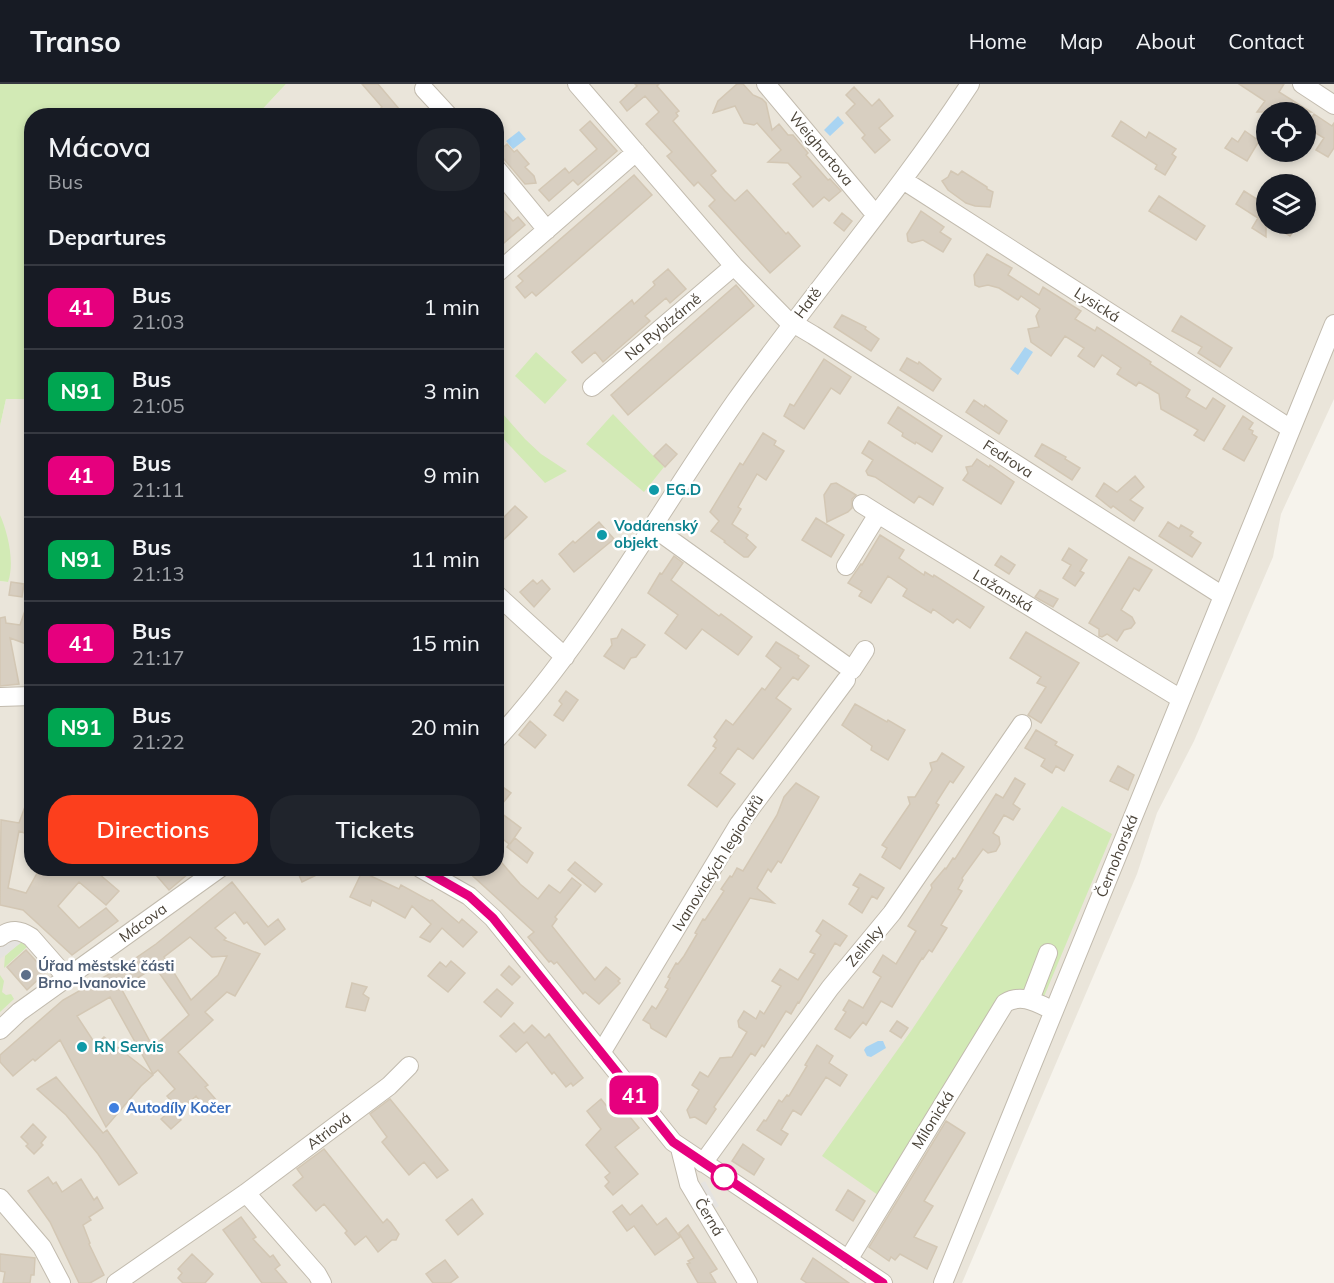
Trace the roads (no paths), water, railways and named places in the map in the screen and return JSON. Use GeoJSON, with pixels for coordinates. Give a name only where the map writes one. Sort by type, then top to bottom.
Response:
{"type":"FeatureCollection","features":[{"type":"Feature","properties":{"kind":"street"},"geometry":{"type":"LineString","coordinates":[[577,84],[734,266],[792,324]]}},
{"type":"Feature","properties":{"kind":"street","name":"Weighartova"},"geometry":{"type":"LineString","coordinates":[[766,84],[875,214]]}},
{"type":"Feature","properties":{"kind":"street","name":"Hatě"},"geometry":{"type":"LineString","coordinates":[[504,730],[565,657],[654,528],[734,404],[875,214],[932,142],[970,84]]}},
{"type":"Feature","properties":{"kind":"street"},"geometry":{"type":"LineString","coordinates":[[1302,84],[1334,105]]}},
{"type":"Feature","properties":{"kind":"street"},"geometry":{"type":"LineString","coordinates":[[424,89],[442,108]]}},
{"type":"Feature","properties":{"kind":"street"},"geometry":{"type":"LineString","coordinates":[[504,267],[636,152]]}},
{"type":"Feature","properties":{"kind":"street"},"geometry":{"type":"LineString","coordinates":[[504,178],[547,230]]}},
{"type":"Feature","properties":{"kind":"street","name":"Lysická"},"geometry":{"type":"LineString","coordinates":[[903,180],[1291,429]]}},
{"type":"Feature","properties":{"kind":"street","name":"Na Rybízárně"},"geometry":{"type":"LineString","coordinates":[[592,387],[734,266]]}},
{"type":"Feature","properties":{"kind":"street","name":"Fedrova"},"geometry":{"type":"LineString","coordinates":[[792,324],[813,334],[1223,596]]}},
{"type":"Feature","properties":{"kind":"street","name":"Černohorská"},"geometry":{"type":"LineString","coordinates":[[943,1283],[1334,324]]}},
{"type":"Feature","properties":{"kind":"street","name":"Lažanská"},"geometry":{"type":"LineString","coordinates":[[846,566],[870,509],[1181,699]]}},
{"type":"Feature","properties":{"kind":"street"},"geometry":{"type":"LineString","coordinates":[[654,528],[852,670],[865,650]]}},
{"type":"Feature","properties":{"kind":"street"},"geometry":{"type":"LineString","coordinates":[[504,601],[565,657]]}},
{"type":"Feature","properties":{"kind":"street","name":"Ivanovických legionářů"},"geometry":{"type":"LineString","coordinates":[[601,1053],[739,824],[846,680]]}},
{"type":"Feature","properties":{"kind":"street"},"geometry":{"type":"LineString","coordinates":[[0,697],[24,696]]}},
{"type":"Feature","properties":{"kind":"street","name":"Zelinky"},"geometry":{"type":"LineString","coordinates":[[703,1163],[830,988],[892,913],[1022,724]]}},
{"type":"Feature","properties":{"kind":"street","name":"Mácova"},"geometry":{"type":"LineString","coordinates":[[0,1030],[19,1012],[208,876]]}},
{"type":"Feature","properties":{"kind":"street"},"geometry":{"type":"LineString","coordinates":[[436,876],[469,896],[493,918],[656,1123],[680,1148],[883,1283]]}},
{"type":"Feature","properties":{"kind":"street"},"geometry":{"type":"LineString","coordinates":[[0,937],[7,931],[24,932],[67,978]]}},
{"type":"Feature","properties":{"kind":"street"},"geometry":{"type":"LineString","coordinates":[[1048,953],[1030,1000],[1054,1011]]}},
{"type":"Feature","properties":{"kind":"street","name":"Milonická"},"geometry":{"type":"LineString","coordinates":[[848,1260],[1005,1003],[1012,999],[1030,1000]]}},
{"type":"Feature","properties":{"kind":"street","name":"Atriová"},"geometry":{"type":"LineString","coordinates":[[116,1283],[246,1193],[389,1086],[409,1066]]}},
{"type":"Feature","properties":{"kind":"street","name":"Černá"},"geometry":{"type":"LineString","coordinates":[[680,1148],[689,1184],[748,1283]]}},
{"type":"Feature","properties":{"kind":"street"},"geometry":{"type":"LineString","coordinates":[[246,1193],[317,1274],[322,1283]]}},
{"type":"Feature","properties":{"kind":"street"},"geometry":{"type":"LineString","coordinates":[[0,1198],[42,1247],[61,1283]]}},
{"type":"Feature","properties":{"kind":"water"},"geometry":{"type":"Polygon","coordinates":[[[838,116],[844,123],[830,136],[824,130],[838,116]]]}},
{"type":"Feature","properties":{"kind":"water"},"geometry":{"type":"Polygon","coordinates":[[[519,131],[526,139],[513,149],[506,141],[519,131]]]}},
{"type":"Feature","properties":{"kind":"water"},"geometry":{"type":"Polygon","coordinates":[[[1025,347],[1033,352],[1018,375],[1010,369],[1025,347]]]}},
{"type":"Feature","properties":{"kind":"water"},"geometry":{"type":"Polygon","coordinates":[[[883,1041],[886,1048],[871,1057],[867,1056],[864,1050],[866,1047],[883,1041]]]}},
{"type":"Feature","properties":{"kind":"place","name":"EG.D"},"geometry":{"type":"Point","coordinates":[654,490]}},
{"type":"Feature","properties":{"kind":"place","name":"Vodárenský objekt"},"geometry":{"type":"Point","coordinates":[602,535]}},
{"type":"Feature","properties":{"kind":"place","name":"Úřad městské části Brno-Ivanovice"},"geometry":{"type":"Point","coordinates":[26,975]}},
{"type":"Feature","properties":{"kind":"place","name":"RN Servis"},"geometry":{"type":"Point","coordinates":[82,1047]}},
{"type":"Feature","properties":{"kind":"place","name":"Autodíly Kočer"},"geometry":{"type":"Point","coordinates":[114,1108]}}]}
